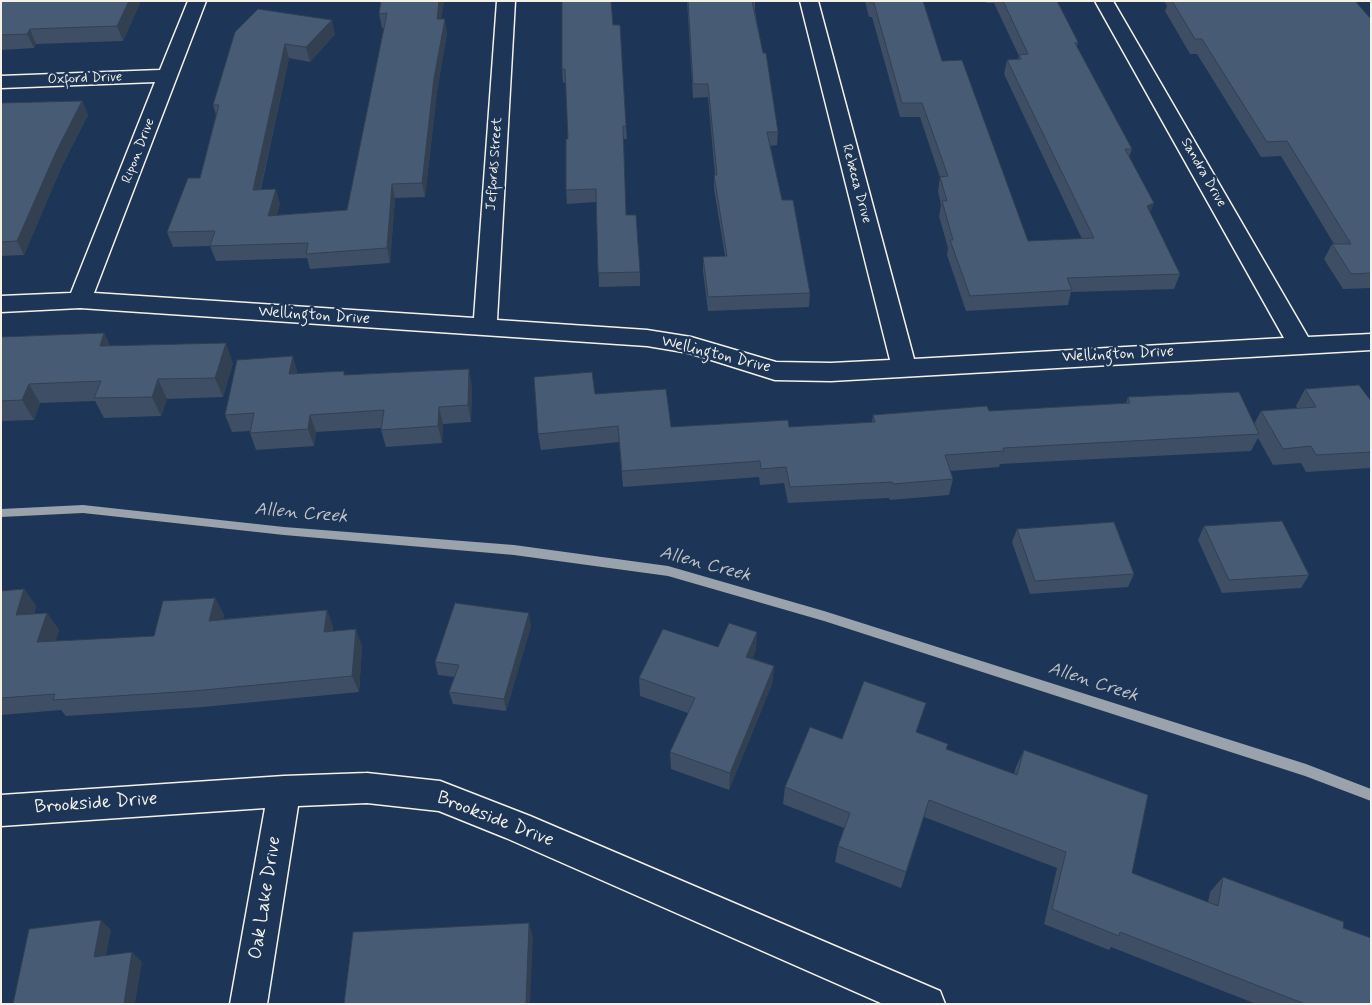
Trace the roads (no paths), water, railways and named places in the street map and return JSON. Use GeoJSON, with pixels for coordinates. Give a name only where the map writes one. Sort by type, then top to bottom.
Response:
{"type":"FeatureCollection","features":[{"type":"Feature","properties":{"kind":"street","name":"Ripon Drive"},"geometry":{"type":"LineString","coordinates":[[80,300],[198,1]]}},
{"type":"Feature","properties":{"kind":"street","name":"Jeffords Street"},"geometry":{"type":"LineString","coordinates":[[485,327],[506,1]]}},
{"type":"Feature","properties":{"kind":"street","name":"Rebecca Drive"},"geometry":{"type":"LineString","coordinates":[[808,1],[904,367]]}},
{"type":"Feature","properties":{"kind":"street","name":"Sandra Drive"},"geometry":{"type":"LineString","coordinates":[[1104,1],[1302,346]]}},
{"type":"Feature","properties":{"kind":"street","name":"Oxford Drive"},"geometry":{"type":"LineString","coordinates":[[1,82],[168,76]]}},
{"type":"Feature","properties":{"kind":"street","name":"Wellington Drive"},"geometry":{"type":"LineString","coordinates":[[1,304],[80,300],[647,338],[691,345],[775,371],[831,372],[1371,342]]}},
{"type":"Feature","properties":{"kind":"street","name":"Brookside Drive"},"geometry":{"type":"LineString","coordinates":[[1,811],[284,791],[367,788],[440,796],[518,826],[874,992],[927,1004]]}},
{"type":"Feature","properties":{"kind":"street","name":"Oak Lake Drive"},"geometry":{"type":"LineString","coordinates":[[248,1004],[284,791]]}},
{"type":"Feature","properties":{"kind":"waterway","name":"Allen Creek"},"geometry":{"type":"LineString","coordinates":[[1,513],[83,509],[284,531],[514,550],[668,571],[824,616],[1306,770],[1371,795]]}}]}
